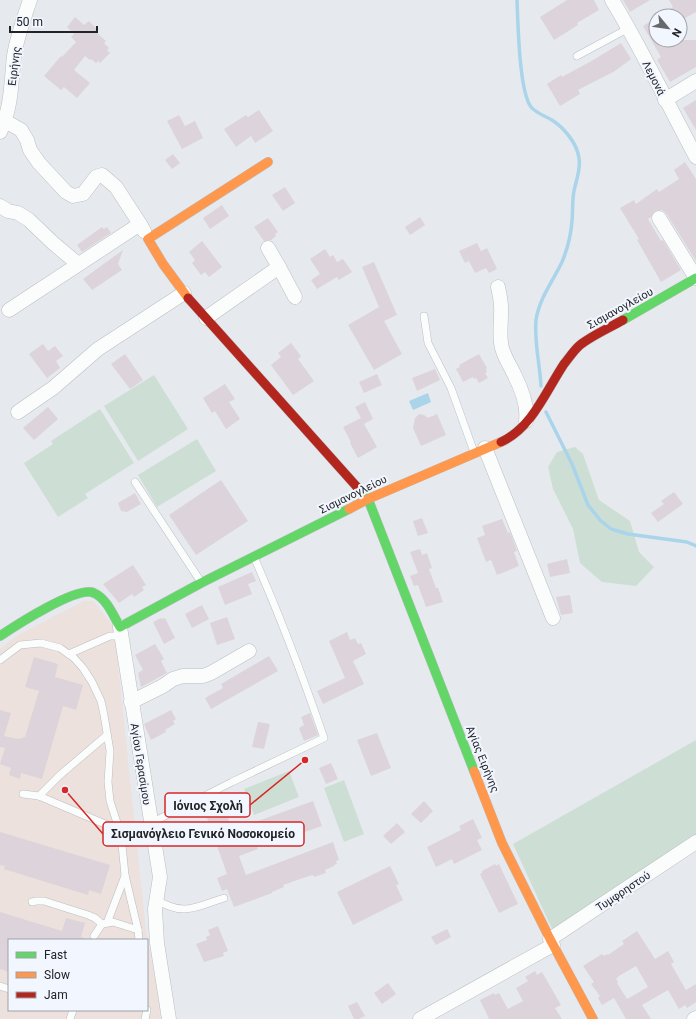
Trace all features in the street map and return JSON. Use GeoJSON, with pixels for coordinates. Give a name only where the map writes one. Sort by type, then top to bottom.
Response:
{"type":"FeatureCollection","features":[{"type":"Feature","properties":{"kind":"street","name":"Ειρήνης"},"geometry":{"type":"LineString","coordinates":[[3,126],[10,102],[14,55],[30,0]]}},
{"type":"Feature","properties":{"kind":"street","name":"Λεμονά"},"geometry":{"type":"LineString","coordinates":[[612,0],[696,157]]}},
{"type":"Feature","properties":{"kind":"street"},"geometry":{"type":"LineString","coordinates":[[665,100],[696,81]]}},
{"type":"Feature","properties":{"kind":"street"},"geometry":{"type":"LineString","coordinates":[[3,126],[21,130],[27,140],[30,150],[39,163],[66,192],[73,196],[83,194],[96,177],[102,175],[116,186],[163,264],[184,293],[368,499]]}},
{"type":"Feature","properties":{"kind":"street"},"geometry":{"type":"LineString","coordinates":[[148,239],[268,162]]}},
{"type":"Feature","properties":{"kind":"street"},"geometry":{"type":"LineString","coordinates":[[0,206],[8,211],[18,213],[29,220],[78,264]]}},
{"type":"Feature","properties":{"kind":"street"},"geometry":{"type":"LineString","coordinates":[[659,218],[696,278]]}},
{"type":"Feature","properties":{"kind":"street"},"geometry":{"type":"LineString","coordinates":[[9,310],[30,298],[78,264],[140,224]]}},
{"type":"Feature","properties":{"kind":"street"},"geometry":{"type":"LineString","coordinates":[[268,248],[295,297]]}},
{"type":"Feature","properties":{"kind":"street"},"geometry":{"type":"LineString","coordinates":[[206,318],[279,267]]}},
{"type":"Feature","properties":{"kind":"street","name":"Σισμανογλείου"},"geometry":{"type":"LineString","coordinates":[[120,632],[201,583],[368,499],[510,437],[519,430],[526,421],[547,393],[569,358],[580,346],[696,278]]}},
{"type":"Feature","properties":{"kind":"street"},"geometry":{"type":"LineString","coordinates":[[498,287],[500,298],[502,349],[523,394],[527,415],[526,421]]}},
{"type":"Feature","properties":{"kind":"street"},"geometry":{"type":"LineString","coordinates":[[18,412],[53,388],[98,348],[184,293]]}},
{"type":"Feature","properties":{"kind":"street"},"geometry":{"type":"LineString","coordinates":[[480,450],[553,618]]}},
{"type":"Feature","properties":{"kind":"street","name":"Αγίας Ειρήνης"},"geometry":{"type":"LineString","coordinates":[[368,499],[502,843],[551,942],[593,1019]]}},
{"type":"Feature","properties":{"kind":"street"},"geometry":{"type":"LineString","coordinates":[[0,636],[41,610],[84,592],[93,593],[100,597],[120,632]]}},
{"type":"Feature","properties":{"kind":"street","name":"Αγίου Γερασίμου"},"geometry":{"type":"LineString","coordinates":[[120,632],[160,877],[155,899],[157,943],[169,1019]]}},
{"type":"Feature","properties":{"kind":"street"},"geometry":{"type":"LineString","coordinates":[[131,702],[173,679],[183,676],[203,676],[211,673],[249,651]]}},
{"type":"Feature","properties":{"kind":"street","name":"Τυμφρηστού"},"geometry":{"type":"LineString","coordinates":[[420,1019],[551,942],[696,842]]}},
{"type":"Feature","properties":{"kind":"lane"},"geometry":{"type":"LineString","coordinates":[[577,56],[628,28]]}},
{"type":"Feature","properties":{"kind":"lane"},"geometry":{"type":"LineString","coordinates":[[424,316],[428,343],[480,450]]}},
{"type":"Feature","properties":{"kind":"lane"},"geometry":{"type":"LineString","coordinates":[[135,482],[201,583]]}},
{"type":"Feature","properties":{"kind":"lane"},"geometry":{"type":"LineString","coordinates":[[151,823],[239,778],[324,738],[297,663],[254,556]]}},
{"type":"Feature","properties":{"kind":"lane"},"geometry":{"type":"LineString","coordinates":[[69,654],[120,632]]}},
{"type":"Feature","properties":{"kind":"lane"},"geometry":{"type":"LineString","coordinates":[[0,660],[20,645],[41,643],[60,648],[69,654],[83,668],[92,682],[104,715],[110,751],[108,791],[113,813],[121,835],[125,875],[139,939]]}},
{"type":"Feature","properties":{"kind":"lane"},"geometry":{"type":"LineString","coordinates":[[39,796],[107,735]]}},
{"type":"Feature","properties":{"kind":"lane"},"geometry":{"type":"LineString","coordinates":[[23,794],[39,796],[119,830]]}},
{"type":"Feature","properties":{"kind":"lane"},"geometry":{"type":"LineString","coordinates":[[173,812],[224,798],[230,798],[236,804]]}},
{"type":"Feature","properties":{"kind":"lane"},"geometry":{"type":"LineString","coordinates":[[94,936],[105,923],[125,875]]}},
{"type":"Feature","properties":{"kind":"lane"},"geometry":{"type":"LineString","coordinates":[[155,899],[177,909],[188,910],[224,898]]}},
{"type":"Feature","properties":{"kind":"lane"},"geometry":{"type":"LineString","coordinates":[[32,902],[44,901],[88,915],[105,923],[113,922],[138,930]]}},
{"type":"Feature","properties":{"kind":"shaded area"},"geometry":{"type":"Polygon","coordinates":[[[84,601],[93,601],[114,627],[148,939],[8,939],[8,1011],[148,1011],[148,941],[163,1019],[0,1019],[0,649],[16,636],[84,601]]]}},
{"type":"Feature","properties":{"kind":"green space"},"geometry":{"type":"Polygon","coordinates":[[[154,375],[188,429],[138,461],[104,406],[154,375]]]}},
{"type":"Feature","properties":{"kind":"green space"},"geometry":{"type":"Polygon","coordinates":[[[100,409],[134,463],[85,494],[88,498],[58,517],[24,463],[53,444],[51,441],[100,409]]]}},
{"type":"Feature","properties":{"kind":"green space"},"geometry":{"type":"Polygon","coordinates":[[[197,439],[216,471],[157,507],[138,475],[197,439]]]}},
{"type":"Feature","properties":{"kind":"green space"},"geometry":{"type":"Polygon","coordinates":[[[575,447],[583,454],[599,500],[630,521],[639,552],[654,567],[636,586],[602,582],[580,563],[573,529],[553,489],[548,467],[557,452],[575,447]]]}},
{"type":"Feature","properties":{"kind":"green space"},"geometry":{"type":"Polygon","coordinates":[[[696,740],[696,835],[553,931],[513,844],[696,740]]]}},
{"type":"Feature","properties":{"kind":"green space"},"geometry":{"type":"Polygon","coordinates":[[[289,771],[299,797],[254,815],[244,789],[289,771]]]}},
{"type":"Feature","properties":{"kind":"green space"},"geometry":{"type":"Polygon","coordinates":[[[344,780],[364,834],[344,842],[324,788],[344,780]]]}},
{"type":"Feature","properties":{"kind":"water"},"geometry":{"type":"Polygon","coordinates":[[[428,393],[431,402],[413,410],[409,401],[428,393]]]}},
{"type":"Feature","properties":{"kind":"building"},"geometry":{"type":"Polygon","coordinates":[[[567,0],[594,0],[599,10],[577,23],[578,25],[554,40],[540,17],[567,0]]]}},
{"type":"Feature","properties":{"kind":"building"},"geometry":{"type":"Polygon","coordinates":[[[623,0],[650,0],[630,12],[623,0]]]}},
{"type":"Feature","properties":{"kind":"building"},"geometry":{"type":"Polygon","coordinates":[[[669,0],[696,0],[696,12],[688,16],[688,8],[671,8],[673,7],[669,0]]]}},
{"type":"Feature","properties":{"kind":"building"},"geometry":{"type":"Polygon","coordinates":[[[75,17],[84,25],[89,21],[98,30],[96,32],[106,41],[104,43],[109,48],[107,50],[110,53],[100,63],[98,61],[96,63],[85,56],[74,70],[90,83],[77,98],[64,87],[61,90],[44,76],[61,56],[62,57],[76,42],[71,37],[74,34],[67,27],[75,17]]]}},
{"type":"Feature","properties":{"kind":"building"},"geometry":{"type":"Polygon","coordinates":[[[648,23],[648,35],[643,26],[648,23]]]}},
{"type":"Feature","properties":{"kind":"building"},"geometry":{"type":"Polygon","coordinates":[[[688,40],[696,40],[696,67],[670,82],[657,60],[661,57],[656,48],[688,48],[688,40]]]}},
{"type":"Feature","properties":{"kind":"building"},"geometry":{"type":"Polygon","coordinates":[[[621,43],[631,59],[615,71],[578,90],[580,94],[560,106],[547,84],[561,75],[562,77],[595,59],[621,43]]]}},
{"type":"Feature","properties":{"kind":"building"},"geometry":{"type":"Polygon","coordinates":[[[696,100],[696,130],[683,108],[696,100]]]}},
{"type":"Feature","properties":{"kind":"building"},"geometry":{"type":"Polygon","coordinates":[[[259,110],[273,131],[255,143],[251,136],[236,147],[224,129],[246,115],[248,117],[259,110]]]}},
{"type":"Feature","properties":{"kind":"building"},"geometry":{"type":"Polygon","coordinates":[[[179,115],[185,126],[195,121],[203,138],[182,149],[167,121],[179,115]]]}},
{"type":"Feature","properties":{"kind":"building"},"geometry":{"type":"Polygon","coordinates":[[[173,154],[180,163],[172,169],[165,160],[173,154]]]}},
{"type":"Feature","properties":{"kind":"building"},"geometry":{"type":"Polygon","coordinates":[[[685,162],[696,179],[696,261],[666,213],[662,210],[655,211],[648,219],[681,270],[661,282],[637,240],[639,239],[620,208],[634,200],[636,204],[657,189],[659,192],[679,179],[674,170],[685,162]]]}},
{"type":"Feature","properties":{"kind":"building"},"geometry":{"type":"Polygon","coordinates":[[[285,187],[295,203],[283,211],[272,195],[285,187]]]}},
{"type":"Feature","properties":{"kind":"building"},"geometry":{"type":"Polygon","coordinates":[[[222,205],[229,216],[210,229],[203,218],[222,205]]]}},
{"type":"Feature","properties":{"kind":"building"},"geometry":{"type":"Polygon","coordinates":[[[420,217],[425,225],[410,235],[405,227],[420,217]]]}},
{"type":"Feature","properties":{"kind":"building"},"geometry":{"type":"Polygon","coordinates":[[[268,218],[278,232],[271,240],[264,241],[254,227],[268,218]]]}},
{"type":"Feature","properties":{"kind":"building"},"geometry":{"type":"Polygon","coordinates":[[[102,227],[104,229],[107,227],[111,233],[82,252],[77,245],[102,227]]]}},
{"type":"Feature","properties":{"kind":"building"},"geometry":{"type":"Polygon","coordinates":[[[202,241],[222,267],[209,277],[205,272],[201,275],[192,263],[195,260],[189,252],[202,241]]]}},
{"type":"Feature","properties":{"kind":"building"},"geometry":{"type":"Polygon","coordinates":[[[477,243],[481,251],[487,248],[497,269],[489,273],[486,268],[475,273],[469,261],[465,263],[459,251],[477,243]]]}},
{"type":"Feature","properties":{"kind":"building"},"geometry":{"type":"Polygon","coordinates":[[[325,249],[330,257],[333,255],[337,262],[343,259],[352,272],[339,280],[337,277],[317,289],[311,280],[320,274],[310,259],[325,249]]]}},
{"type":"Feature","properties":{"kind":"building"},"geometry":{"type":"Polygon","coordinates":[[[123,250],[118,264],[122,270],[92,290],[83,279],[123,250]]]}},
{"type":"Feature","properties":{"kind":"building"},"geometry":{"type":"Polygon","coordinates":[[[374,262],[397,315],[384,321],[402,354],[374,370],[348,325],[379,307],[362,267],[374,262]]]}},
{"type":"Feature","properties":{"kind":"building"},"geometry":{"type":"Polygon","coordinates":[[[291,343],[301,356],[298,359],[314,381],[293,395],[271,365],[281,357],[278,353],[291,343]]]}},
{"type":"Feature","properties":{"kind":"building"},"geometry":{"type":"Polygon","coordinates":[[[43,344],[48,351],[55,346],[63,356],[56,361],[60,368],[47,378],[29,354],[43,344]]]}},
{"type":"Feature","properties":{"kind":"building"},"geometry":{"type":"Polygon","coordinates":[[[125,354],[143,380],[130,389],[111,364],[125,354]]]}},
{"type":"Feature","properties":{"kind":"building"},"geometry":{"type":"Polygon","coordinates":[[[479,354],[487,368],[487,372],[485,373],[488,378],[479,383],[476,378],[474,379],[473,377],[463,382],[456,369],[460,367],[459,365],[479,354]]]}},
{"type":"Feature","properties":{"kind":"building"},"geometry":{"type":"Polygon","coordinates":[[[435,369],[440,380],[417,391],[412,378],[435,369]]]}},
{"type":"Feature","properties":{"kind":"building"},"geometry":{"type":"Polygon","coordinates":[[[377,374],[382,385],[364,393],[359,382],[377,374]]]}},
{"type":"Feature","properties":{"kind":"building"},"geometry":{"type":"Polygon","coordinates":[[[225,384],[235,399],[229,402],[240,419],[226,429],[215,411],[212,413],[203,398],[225,384]]]}},
{"type":"Feature","properties":{"kind":"building"},"geometry":{"type":"Polygon","coordinates":[[[365,402],[373,419],[364,424],[377,447],[358,458],[343,427],[361,418],[355,407],[365,402]]]}},
{"type":"Feature","properties":{"kind":"building"},"geometry":{"type":"Polygon","coordinates":[[[48,407],[58,419],[34,440],[23,428],[48,407]]]}},
{"type":"Feature","properties":{"kind":"building"},"geometry":{"type":"Polygon","coordinates":[[[419,414],[428,418],[437,414],[446,435],[421,446],[413,428],[415,418],[419,414]]]}},
{"type":"Feature","properties":{"kind":"building"},"geometry":{"type":"Polygon","coordinates":[[[221,480],[248,521],[196,555],[169,515],[221,480]]]}},
{"type":"Feature","properties":{"kind":"building"},"geometry":{"type":"Polygon","coordinates":[[[674,492],[683,504],[658,522],[651,513],[664,504],[661,501],[674,492]]]}},
{"type":"Feature","properties":{"kind":"building"},"geometry":{"type":"Polygon","coordinates":[[[135,493],[141,504],[127,512],[121,511],[118,503],[135,493]]]}},
{"type":"Feature","properties":{"kind":"building"},"geometry":{"type":"Polygon","coordinates":[[[422,518],[428,533],[418,536],[413,521],[422,518]]]}},
{"type":"Feature","properties":{"kind":"building"},"geometry":{"type":"Polygon","coordinates":[[[502,519],[508,533],[510,532],[517,551],[514,552],[519,566],[497,575],[491,560],[486,562],[477,538],[485,535],[482,526],[502,519]]]}},
{"type":"Feature","properties":{"kind":"building"},"geometry":{"type":"Polygon","coordinates":[[[420,549],[422,555],[427,553],[432,568],[429,569],[443,602],[426,607],[418,585],[414,586],[410,576],[418,573],[410,552],[420,549]]]}},
{"type":"Feature","properties":{"kind":"building"},"geometry":{"type":"Polygon","coordinates":[[[567,559],[570,573],[550,577],[547,564],[567,559]]]}},
{"type":"Feature","properties":{"kind":"building"},"geometry":{"type":"Polygon","coordinates":[[[133,565],[146,585],[142,587],[144,590],[134,597],[132,594],[119,603],[103,584],[133,565]]]}},
{"type":"Feature","properties":{"kind":"building"},"geometry":{"type":"Polygon","coordinates":[[[252,572],[256,581],[248,584],[252,594],[225,605],[218,587],[252,572]]]}},
{"type":"Feature","properties":{"kind":"building"},"geometry":{"type":"Polygon","coordinates":[[[570,595],[573,613],[561,615],[556,597],[570,595]]]}},
{"type":"Feature","properties":{"kind":"building"},"geometry":{"type":"Polygon","coordinates":[[[202,605],[209,619],[192,628],[185,614],[202,605]]]}},
{"type":"Feature","properties":{"kind":"building"},"geometry":{"type":"Polygon","coordinates":[[[227,617],[235,639],[217,645],[210,623],[227,617]]]}},
{"type":"Feature","properties":{"kind":"building"},"geometry":{"type":"Polygon","coordinates":[[[161,618],[165,618],[175,638],[164,644],[153,622],[161,618]]]}},
{"type":"Feature","properties":{"kind":"building"},"geometry":{"type":"Polygon","coordinates":[[[347,632],[350,640],[355,638],[358,644],[361,643],[366,654],[353,661],[364,684],[323,704],[317,691],[345,678],[329,641],[347,632]]]}},
{"type":"Feature","properties":{"kind":"building"},"geometry":{"type":"Polygon","coordinates":[[[155,644],[164,659],[161,661],[167,673],[141,687],[138,673],[143,670],[135,655],[155,644]]]}},
{"type":"Feature","properties":{"kind":"building"},"geometry":{"type":"Polygon","coordinates":[[[269,656],[278,671],[211,709],[205,698],[223,688],[221,684],[269,656]]]}},
{"type":"Feature","properties":{"kind":"building"},"geometry":{"type":"Polygon","coordinates":[[[34,657],[58,664],[55,677],[83,685],[76,710],[63,706],[42,779],[21,773],[20,779],[9,775],[11,768],[0,764],[5,748],[0,747],[0,710],[11,713],[4,736],[18,739],[25,737],[39,691],[25,687],[34,657]]]}},
{"type":"Feature","properties":{"kind":"building"},"geometry":{"type":"Polygon","coordinates":[[[171,710],[176,719],[173,721],[175,724],[165,730],[166,732],[151,740],[144,724],[171,710]]]}},
{"type":"Feature","properties":{"kind":"building"},"geometry":{"type":"Polygon","coordinates":[[[310,713],[318,735],[304,741],[299,728],[304,725],[301,717],[310,713]]]}},
{"type":"Feature","properties":{"kind":"building"},"geometry":{"type":"Polygon","coordinates":[[[258,722],[270,724],[264,749],[252,747],[258,722]]]}},
{"type":"Feature","properties":{"kind":"building"},"geometry":{"type":"Polygon","coordinates":[[[377,733],[391,768],[371,776],[357,740],[377,733]]]}},
{"type":"Feature","properties":{"kind":"building"},"geometry":{"type":"Polygon","coordinates":[[[331,763],[338,779],[326,784],[319,768],[331,763]]]}},
{"type":"Feature","properties":{"kind":"building"},"geometry":{"type":"Polygon","coordinates":[[[313,801],[322,826],[299,834],[296,826],[255,842],[258,849],[239,856],[246,875],[333,842],[339,860],[336,861],[337,864],[325,870],[326,873],[314,877],[313,875],[283,885],[284,887],[272,893],[234,907],[227,889],[222,891],[217,878],[227,874],[206,815],[224,808],[228,816],[231,831],[313,801]]]}},
{"type":"Feature","properties":{"kind":"building"},"geometry":{"type":"Polygon","coordinates":[[[424,801],[433,811],[421,823],[411,814],[424,801]]]}},
{"type":"Feature","properties":{"kind":"building"},"geometry":{"type":"Polygon","coordinates":[[[473,819],[482,838],[477,840],[482,850],[454,864],[452,859],[436,867],[427,847],[461,830],[459,826],[473,819]]]}},
{"type":"Feature","properties":{"kind":"building"},"geometry":{"type":"Polygon","coordinates":[[[397,823],[405,832],[391,844],[383,836],[397,823]]]}},
{"type":"Feature","properties":{"kind":"building"},"geometry":{"type":"Polygon","coordinates":[[[0,832],[110,865],[101,894],[89,890],[88,895],[4,869],[5,866],[0,865],[0,832]]]}},
{"type":"Feature","properties":{"kind":"building"},"geometry":{"type":"Polygon","coordinates":[[[495,864],[496,866],[499,864],[518,904],[499,913],[480,874],[482,871],[495,864]]]}},
{"type":"Feature","properties":{"kind":"building"},"geometry":{"type":"Polygon","coordinates":[[[390,866],[399,884],[396,885],[403,900],[353,925],[337,892],[390,866]]]}},
{"type":"Feature","properties":{"kind":"building"},"geometry":{"type":"Polygon","coordinates":[[[0,912],[62,931],[66,918],[85,923],[81,937],[84,939],[8,939],[8,972],[0,969],[0,912]]]}},
{"type":"Feature","properties":{"kind":"building"},"geometry":{"type":"Polygon","coordinates":[[[218,926],[228,951],[223,953],[224,956],[204,962],[196,944],[207,940],[206,937],[210,935],[208,930],[218,926]]]}},
{"type":"Feature","properties":{"kind":"building"},"geometry":{"type":"Polygon","coordinates":[[[447,929],[451,937],[436,945],[431,937],[447,929]]]}},
{"type":"Feature","properties":{"kind":"building"},"geometry":{"type":"Polygon","coordinates":[[[637,931],[655,959],[668,951],[674,962],[671,964],[686,990],[696,984],[696,1002],[687,1008],[685,1005],[679,1009],[668,990],[642,1005],[651,1019],[626,1019],[614,998],[602,1005],[598,998],[600,996],[591,984],[594,982],[583,966],[602,954],[604,956],[607,954],[608,955],[624,944],[622,941],[637,931]],[[636,966],[616,979],[627,999],[648,987],[636,966]]]}},
{"type":"Feature","properties":{"kind":"building"},"geometry":{"type":"Polygon","coordinates":[[[535,971],[537,975],[542,972],[561,1005],[555,1008],[562,1019],[489,1019],[480,1000],[494,993],[495,995],[499,993],[508,1009],[523,1001],[516,988],[528,981],[525,977],[535,971]]]}},
{"type":"Feature","properties":{"kind":"building"},"geometry":{"type":"Polygon","coordinates":[[[388,983],[396,994],[382,1004],[374,993],[388,983]]]}},
{"type":"Feature","properties":{"kind":"building"},"geometry":{"type":"Polygon","coordinates":[[[357,1002],[365,1016],[359,1019],[354,1019],[348,1006],[357,1002]]]}},
{"type":"Feature","properties":{"kind":"waterway"},"geometry":{"type":"LineString","coordinates":[[517,0],[520,56],[527,99],[533,109],[557,123],[569,136],[578,152],[579,162],[579,171],[573,195],[570,237],[562,262],[543,297],[536,320],[536,337],[541,386]]}},
{"type":"Feature","properties":{"kind":"waterway"},"geometry":{"type":"LineString","coordinates":[[546,412],[572,464],[588,505],[600,520],[611,529],[628,534],[687,542],[696,546]]}},
{"type":"Feature","properties":{"kind":"traffic: fast"},"geometry":{"type":"LineString","coordinates":[[623,320],[696,278]]}},
{"type":"Feature","properties":{"kind":"traffic: fast"},"geometry":{"type":"LineString","coordinates":[[357,487],[368,499],[474,771]]}},
{"type":"Feature","properties":{"kind":"traffic: fast"},"geometry":{"type":"LineString","coordinates":[[0,636],[61,600],[86,592],[94,593],[103,599],[120,627],[201,583],[349,509]]}},
{"type":"Feature","properties":{"kind":"traffic: slow"},"geometry":{"type":"LineString","coordinates":[[188,298],[163,264],[148,239],[268,162]]}},
{"type":"Feature","properties":{"kind":"traffic: slow"},"geometry":{"type":"LineString","coordinates":[[349,509],[368,499],[501,442]]}},
{"type":"Feature","properties":{"kind":"traffic: slow"},"geometry":{"type":"LineString","coordinates":[[474,771],[502,843],[550,939],[593,1019]]}},
{"type":"Feature","properties":{"kind":"traffic: jam"},"geometry":{"type":"LineString","coordinates":[[188,298],[357,487]]}},
{"type":"Feature","properties":{"kind":"traffic: jam"},"geometry":{"type":"LineString","coordinates":[[501,442],[512,436],[530,418],[564,364],[578,347],[590,338],[623,320]]}},
{"type":"Feature","properties":{"kind":"place","name":"Ιόνιος Σχολή"},"geometry":{"type":"Point","coordinates":[305,760]}},
{"type":"Feature","properties":{"kind":"place","name":"Σισμανόγλειο Γενικό Νοσοκομείο"},"geometry":{"type":"Point","coordinates":[65,790]}}]}
